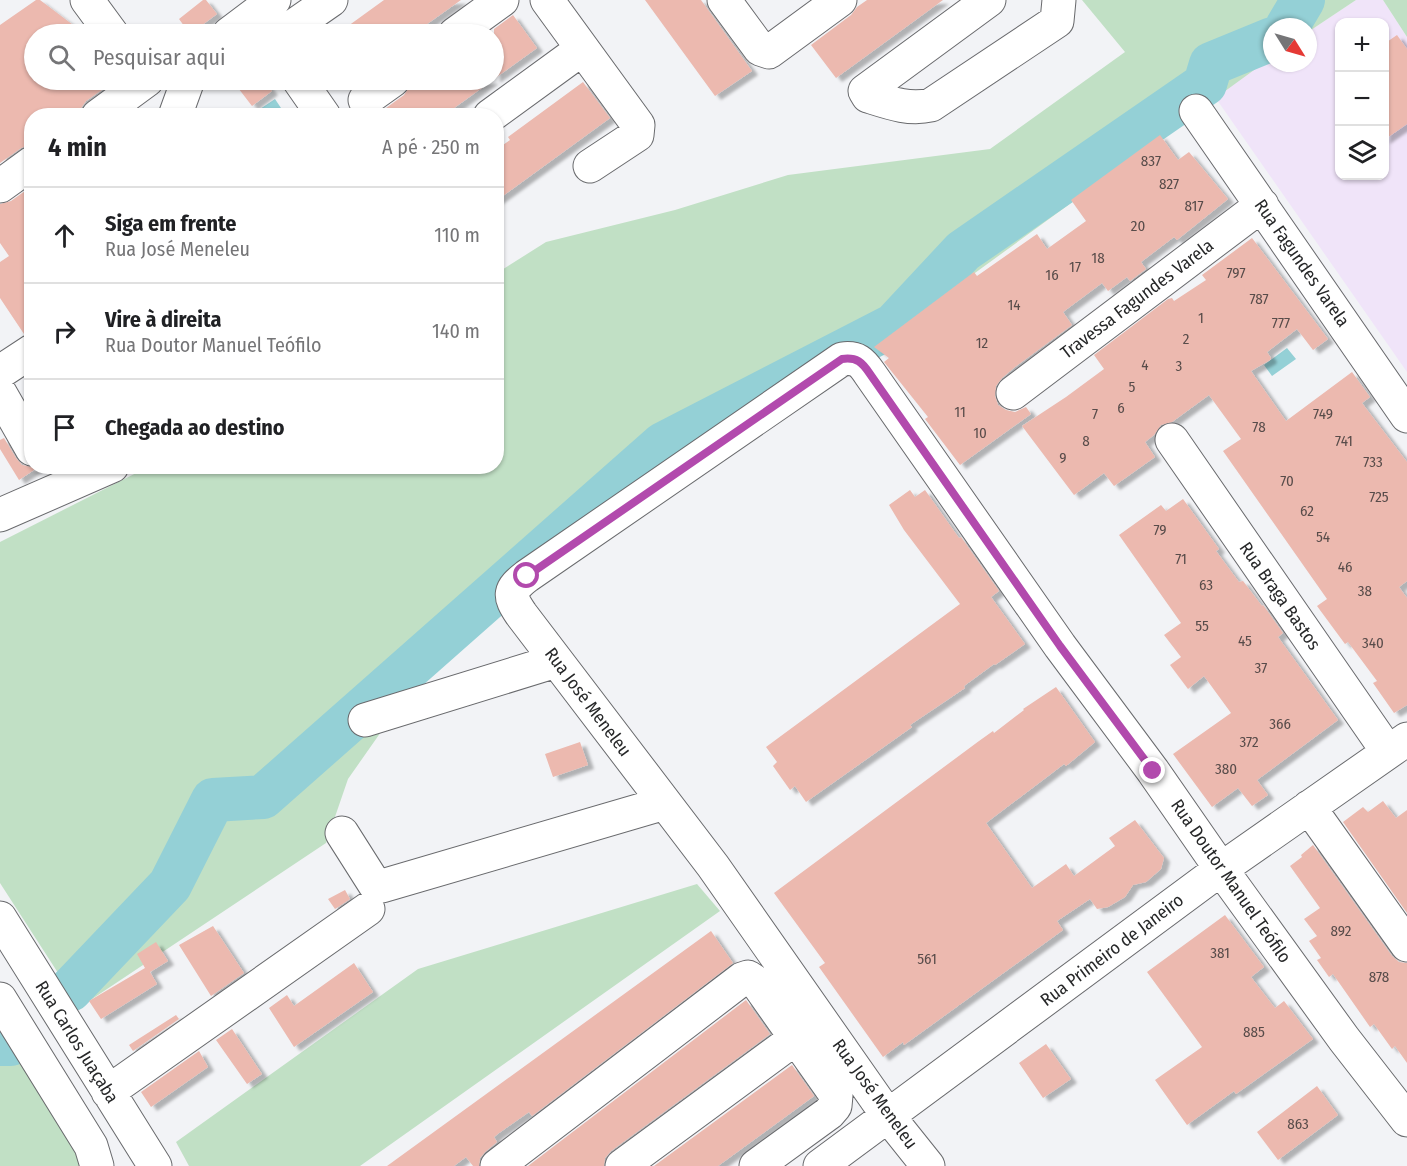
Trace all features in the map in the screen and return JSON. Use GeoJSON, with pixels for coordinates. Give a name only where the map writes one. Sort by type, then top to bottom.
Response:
{"type":"FeatureCollection","features":[{"type":"Feature","properties":{"kind":"street"},"geometry":{"type":"LineString","coordinates":[[87,0],[105,24]]}},
{"type":"Feature","properties":{"kind":"street"},"geometry":{"type":"LineString","coordinates":[[296,24],[331,0]]}},
{"type":"Feature","properties":{"kind":"street"},"geometry":{"type":"LineString","coordinates":[[469,24],[502,0]]}},
{"type":"Feature","properties":{"kind":"street"},"geometry":{"type":"LineString","coordinates":[[547,0],[638,125],[637,135],[590,166]]}},
{"type":"Feature","properties":{"kind":"street"},"geometry":{"type":"LineString","coordinates":[[724,0],[760,49],[769,52],[840,0]]}},
{"type":"Feature","properties":{"kind":"street"},"geometry":{"type":"LineString","coordinates":[[989,0],[865,91],[868,96],[906,107],[918,108],[931,105],[1057,21],[1059,0]]}},
{"type":"Feature","properties":{"kind":"street"},"geometry":{"type":"LineString","coordinates":[[249,24],[265,16]]}},
{"type":"Feature","properties":{"kind":"street"},"geometry":{"type":"LineString","coordinates":[[501,108],[582,49]]}},
{"type":"Feature","properties":{"kind":"street"},"geometry":{"type":"LineString","coordinates":[[109,108],[133,90]]}},
{"type":"Feature","properties":{"kind":"street"},"geometry":{"type":"LineString","coordinates":[[178,108],[184,90]]}},
{"type":"Feature","properties":{"kind":"street"},"geometry":{"type":"LineString","coordinates":[[306,90],[318,108]]}},
{"type":"Feature","properties":{"kind":"street"},"geometry":{"type":"LineString","coordinates":[[365,100],[379,90]]}},
{"type":"Feature","properties":{"kind":"street","name":"Rua Fagundes Varela"},"geometry":{"type":"LineString","coordinates":[[1196,111],[1407,416]]}},
{"type":"Feature","properties":{"kind":"street"},"geometry":{"type":"LineString","coordinates":[[0,186],[24,170]]}},
{"type":"Feature","properties":{"kind":"street","name":"Travessa Fagundes Varela"},"geometry":{"type":"LineString","coordinates":[[1013,393],[1262,205]]}},
{"type":"Feature","properties":{"kind":"street"},"geometry":{"type":"LineString","coordinates":[[0,372],[24,356]]}},
{"type":"Feature","properties":{"kind":"street","name":"Rua José Meneleu"},"geometry":{"type":"LineString","coordinates":[[870,374],[862,363],[854,358],[842,359],[516,585],[512,594],[512,602],[713,866],[888,1116],[928,1166]]}},
{"type":"Feature","properties":{"kind":"street","name":"Rua Doutor Manuel Teófilo"},"geometry":{"type":"LineString","coordinates":[[870,374],[1060,646],[1153,771],[1344,1039],[1407,1120]]}},
{"type":"Feature","properties":{"kind":"street"},"geometry":{"type":"LineString","coordinates":[[0,393],[24,435]]}},
{"type":"Feature","properties":{"kind":"street","name":"Rua Braga Bastos"},"geometry":{"type":"LineString","coordinates":[[1172,440],[1397,745]]}},
{"type":"Feature","properties":{"kind":"street"},"geometry":{"type":"LineString","coordinates":[[0,514],[48,479],[73,474]]}},
{"type":"Feature","properties":{"kind":"street"},"geometry":{"type":"LineString","coordinates":[[365,720],[556,661]]}},
{"type":"Feature","properties":{"kind":"street","name":"Rua Primeiro de Janeiro"},"geometry":{"type":"LineString","coordinates":[[820,1166],[1221,869],[1397,745]]}},
{"type":"Feature","properties":{"kind":"street"},"geometry":{"type":"LineString","coordinates":[[342,833],[371,880],[375,885],[382,886],[665,803]]}},
{"type":"Feature","properties":{"kind":"street"},"geometry":{"type":"LineString","coordinates":[[1309,807],[1407,945]]}},
{"type":"Feature","properties":{"kind":"street"},"geometry":{"type":"LineString","coordinates":[[108,1092],[368,909]]}},
{"type":"Feature","properties":{"kind":"street","name":"Rua Carlos Juaçaba"},"geometry":{"type":"LineString","coordinates":[[0,918],[155,1166]]}},
{"type":"Feature","properties":{"kind":"street"},"geometry":{"type":"LineString","coordinates":[[497,1166],[532,1156],[742,979],[748,977],[757,983],[836,1095],[835,1106],[829,1113],[756,1166]]}},
{"type":"Feature","properties":{"kind":"street"},"geometry":{"type":"LineString","coordinates":[[0,999],[91,1146],[97,1166]]}},
{"type":"Feature","properties":{"kind":"street"},"geometry":{"type":"LineString","coordinates":[[622,1166],[796,1038]]}},
{"type":"Feature","properties":{"kind":"shaded area"},"geometry":{"type":"Polygon","coordinates":[[[1356,0],[1383,0],[1407,37],[1407,372],[1215,97],[1263,63],[1263,72],[1317,72],[1317,26],[1356,0]]]}},
{"type":"Feature","properties":{"kind":"green space"},"geometry":{"type":"Polygon","coordinates":[[[1082,0],[1356,0],[1317,26],[1317,18],[1263,18],[1263,64],[869,350],[629,513],[423,672],[348,779],[326,843],[80,1007],[0,883],[0,542],[134,474],[504,474],[504,269],[546,242],[675,210],[788,175],[990,149],[1125,52],[1082,0]]]}},
{"type":"Feature","properties":{"kind":"green space"},"geometry":{"type":"Polygon","coordinates":[[[1383,0],[1407,0],[1407,37],[1383,0]]]}},
{"type":"Feature","properties":{"kind":"green space"},"geometry":{"type":"Polygon","coordinates":[[[697,884],[720,911],[360,1166],[189,1166],[176,1142],[418,969],[697,884]]]}},
{"type":"Feature","properties":{"kind":"green space"},"geometry":{"type":"Polygon","coordinates":[[[0,1030],[81,1161],[81,1166],[0,1166],[0,1030]]]}},
{"type":"Feature","properties":{"kind":"water"},"geometry":{"type":"Polygon","coordinates":[[[275,99],[281,108],[262,108],[275,99]]]}},
{"type":"Feature","properties":{"kind":"water"},"geometry":{"type":"Polygon","coordinates":[[[1287,348],[1296,359],[1272,376],[1264,365],[1287,348]]]}},
{"type":"Feature","properties":{"kind":"building"},"geometry":{"type":"Polygon","coordinates":[[[36,0],[40,0],[72,24],[24,24],[24,90],[102,90],[86,101],[81,108],[24,108],[24,147],[0,163],[0,25],[36,0]]]}},
{"type":"Feature","properties":{"kind":"building"},"geometry":{"type":"Polygon","coordinates":[[[203,0],[206,0],[217,14],[204,24],[183,24],[179,19],[203,0]]]}},
{"type":"Feature","properties":{"kind":"building"},"geometry":{"type":"Polygon","coordinates":[[[384,0],[461,0],[427,24],[351,24],[384,0]]]}},
{"type":"Feature","properties":{"kind":"building"},"geometry":{"type":"Polygon","coordinates":[[[645,0],[701,0],[752,71],[715,96],[645,0]]]}},
{"type":"Feature","properties":{"kind":"building"},"geometry":{"type":"Polygon","coordinates":[[[867,0],[943,0],[836,78],[811,45],[867,0]]]}},
{"type":"Feature","properties":{"kind":"building"},"geometry":{"type":"Polygon","coordinates":[[[513,15],[537,48],[504,72],[504,24],[501,24],[513,15]]]}},
{"type":"Feature","properties":{"kind":"building"},"geometry":{"type":"Polygon","coordinates":[[[1397,35],[1407,49],[1407,124],[1389,137],[1389,72],[1389,41],[1397,35]]]}},
{"type":"Feature","properties":{"kind":"building"},"geometry":{"type":"Polygon","coordinates":[[[583,82],[610,118],[504,195],[504,144],[510,140],[508,137],[583,82]]]}},
{"type":"Feature","properties":{"kind":"building"},"geometry":{"type":"Polygon","coordinates":[[[240,90],[272,91],[252,106],[240,90]]]}},
{"type":"Feature","properties":{"kind":"building"},"geometry":{"type":"Polygon","coordinates":[[[407,90],[479,90],[454,108],[386,108],[407,90]]]}},
{"type":"Feature","properties":{"kind":"building"},"geometry":{"type":"Polygon","coordinates":[[[1160,135],[1178,160],[1189,152],[1228,199],[1177,240],[1174,237],[1141,262],[1146,269],[1130,281],[1127,277],[1108,291],[1102,283],[1063,312],[1072,325],[1015,367],[996,386],[995,396],[998,405],[1015,412],[1026,407],[1031,414],[960,465],[925,419],[928,417],[884,362],[889,358],[874,347],[974,272],[977,276],[1037,234],[1047,249],[1086,221],[1071,200],[1160,135]]]}},
{"type":"Feature","properties":{"kind":"building"},"geometry":{"type":"Polygon","coordinates":[[[24,192],[24,334],[0,298],[0,262],[9,256],[0,243],[0,204],[11,201],[24,192]]]}},
{"type":"Feature","properties":{"kind":"building"},"geometry":{"type":"Polygon","coordinates":[[[1252,238],[1328,339],[1313,350],[1297,329],[1267,352],[1270,360],[1251,371],[1286,421],[1352,372],[1370,397],[1362,403],[1407,462],[1407,581],[1399,587],[1407,598],[1407,705],[1394,713],[1373,683],[1377,681],[1348,642],[1345,644],[1317,606],[1327,599],[1223,451],[1241,439],[1209,395],[1172,422],[1161,425],[1145,442],[1155,457],[1114,486],[1104,473],[1074,495],[1022,426],[1104,369],[1094,355],[1168,299],[1172,298],[1174,301],[1206,280],[1202,275],[1252,238]]]}},
{"type":"Feature","properties":{"kind":"building"},"geometry":{"type":"Polygon","coordinates":[[[4,438],[16,458],[24,465],[24,474],[28,474],[19,480],[0,449],[0,440],[4,438]]]}},
{"type":"Feature","properties":{"kind":"building"},"geometry":{"type":"Polygon","coordinates":[[[910,490],[915,497],[925,490],[959,538],[961,537],[999,591],[991,597],[1025,644],[994,664],[964,686],[965,688],[910,725],[912,727],[806,802],[795,786],[790,790],[773,766],[777,762],[766,747],[960,604],[904,530],[889,505],[910,490]]]}},
{"type":"Feature","properties":{"kind":"building"},"geometry":{"type":"Polygon","coordinates":[[[1183,499],[1219,549],[1216,551],[1239,582],[1243,581],[1283,633],[1278,637],[1338,720],[1257,780],[1268,795],[1252,806],[1238,788],[1212,807],[1173,754],[1231,713],[1204,676],[1188,689],[1170,665],[1181,657],[1164,635],[1181,623],[1119,535],[1161,505],[1166,511],[1183,499]]]}},
{"type":"Feature","properties":{"kind":"building"},"geometry":{"type":"Polygon","coordinates":[[[1056,687],[1095,742],[1066,766],[1064,764],[986,823],[1032,888],[1066,864],[1074,876],[1115,846],[1109,838],[1135,820],[1164,858],[1161,869],[1146,882],[1133,885],[1125,897],[1108,907],[1097,909],[1090,899],[1057,921],[1063,930],[904,1045],[903,1042],[883,1057],[819,967],[825,963],[774,893],[979,741],[993,731],[994,733],[1023,709],[1056,687]]]}},
{"type":"Feature","properties":{"kind":"building"},"geometry":{"type":"Polygon","coordinates":[[[580,742],[588,765],[553,777],[545,754],[580,742]]]}},
{"type":"Feature","properties":{"kind":"building"},"geometry":{"type":"Polygon","coordinates":[[[1383,801],[1396,818],[1407,810],[1407,913],[1343,822],[1363,807],[1368,812],[1383,801]]]}},
{"type":"Feature","properties":{"kind":"building"},"geometry":{"type":"Polygon","coordinates":[[[1313,845],[1392,956],[1399,962],[1407,963],[1407,1063],[1395,1046],[1392,1049],[1374,1024],[1370,1027],[1333,974],[1329,977],[1317,960],[1321,958],[1309,941],[1317,936],[1304,919],[1320,908],[1290,866],[1313,845]]]}},
{"type":"Feature","properties":{"kind":"building"},"geometry":{"type":"Polygon","coordinates":[[[345,890],[350,899],[335,909],[328,899],[345,890]]]}},
{"type":"Feature","properties":{"kind":"building"},"geometry":{"type":"Polygon","coordinates":[[[1225,915],[1264,967],[1251,977],[1275,1008],[1284,1001],[1313,1039],[1236,1094],[1234,1091],[1187,1125],[1155,1080],[1202,1047],[1147,972],[1225,915]]]}},
{"type":"Feature","properties":{"kind":"building"},"geometry":{"type":"Polygon","coordinates":[[[213,926],[244,973],[211,996],[179,945],[213,926]]]}},
{"type":"Feature","properties":{"kind":"building"},"geometry":{"type":"Polygon","coordinates":[[[711,931],[733,963],[532,1116],[529,1112],[499,1133],[494,1137],[497,1142],[480,1158],[479,1166],[473,1166],[466,1157],[454,1166],[387,1166],[711,931]]]}},
{"type":"Feature","properties":{"kind":"building"},"geometry":{"type":"Polygon","coordinates":[[[156,942],[168,961],[150,972],[157,984],[101,1019],[89,1001],[145,968],[137,954],[156,942]]]}},
{"type":"Feature","properties":{"kind":"building"},"geometry":{"type":"Polygon","coordinates":[[[354,963],[373,992],[294,1047],[269,1008],[287,995],[294,1006],[354,963]]]}},
{"type":"Feature","properties":{"kind":"building"},"geometry":{"type":"Polygon","coordinates":[[[746,1000],[770,1034],[611,1151],[605,1158],[604,1166],[528,1166],[746,1000]]]}},
{"type":"Feature","properties":{"kind":"building"},"geometry":{"type":"Polygon","coordinates":[[[176,1015],[179,1019],[133,1051],[129,1045],[176,1015]]]}},
{"type":"Feature","properties":{"kind":"building"},"geometry":{"type":"Polygon","coordinates":[[[232,1029],[262,1074],[247,1084],[216,1040],[232,1029]]]}},
{"type":"Feature","properties":{"kind":"building"},"geometry":{"type":"Polygon","coordinates":[[[1046,1044],[1071,1079],[1043,1098],[1019,1063],[1046,1044]]]}},
{"type":"Feature","properties":{"kind":"building"},"geometry":{"type":"Polygon","coordinates":[[[199,1051],[208,1067],[151,1107],[141,1092],[199,1051]]]}},
{"type":"Feature","properties":{"kind":"building"},"geometry":{"type":"Polygon","coordinates":[[[792,1065],[814,1096],[718,1166],[654,1166],[792,1065]]]}},
{"type":"Feature","properties":{"kind":"building"},"geometry":{"type":"Polygon","coordinates":[[[1317,1086],[1338,1115],[1278,1160],[1257,1132],[1317,1086]]]}},
{"type":"Feature","properties":{"kind":"waterway"},"geometry":{"type":"LineString","coordinates":[[1292,18],[1303,0]]}},
{"type":"Feature","properties":{"kind":"waterway"},"geometry":{"type":"LineString","coordinates":[[70,990],[170,885],[213,800],[263,797],[663,444],[894,325],[963,251],[1205,84],[1211,64],[1263,43]]}},
{"type":"Feature","properties":{"kind":"waterway"},"geometry":{"type":"LineString","coordinates":[[0,1044],[11,1044]]}},
{"type":"Feature","properties":{"kind":"route"},"geometry":{"type":"LineString","coordinates":[[527,576],[842,359],[854,358],[862,363],[870,374],[1060,646],[1153,771]]}}]}
